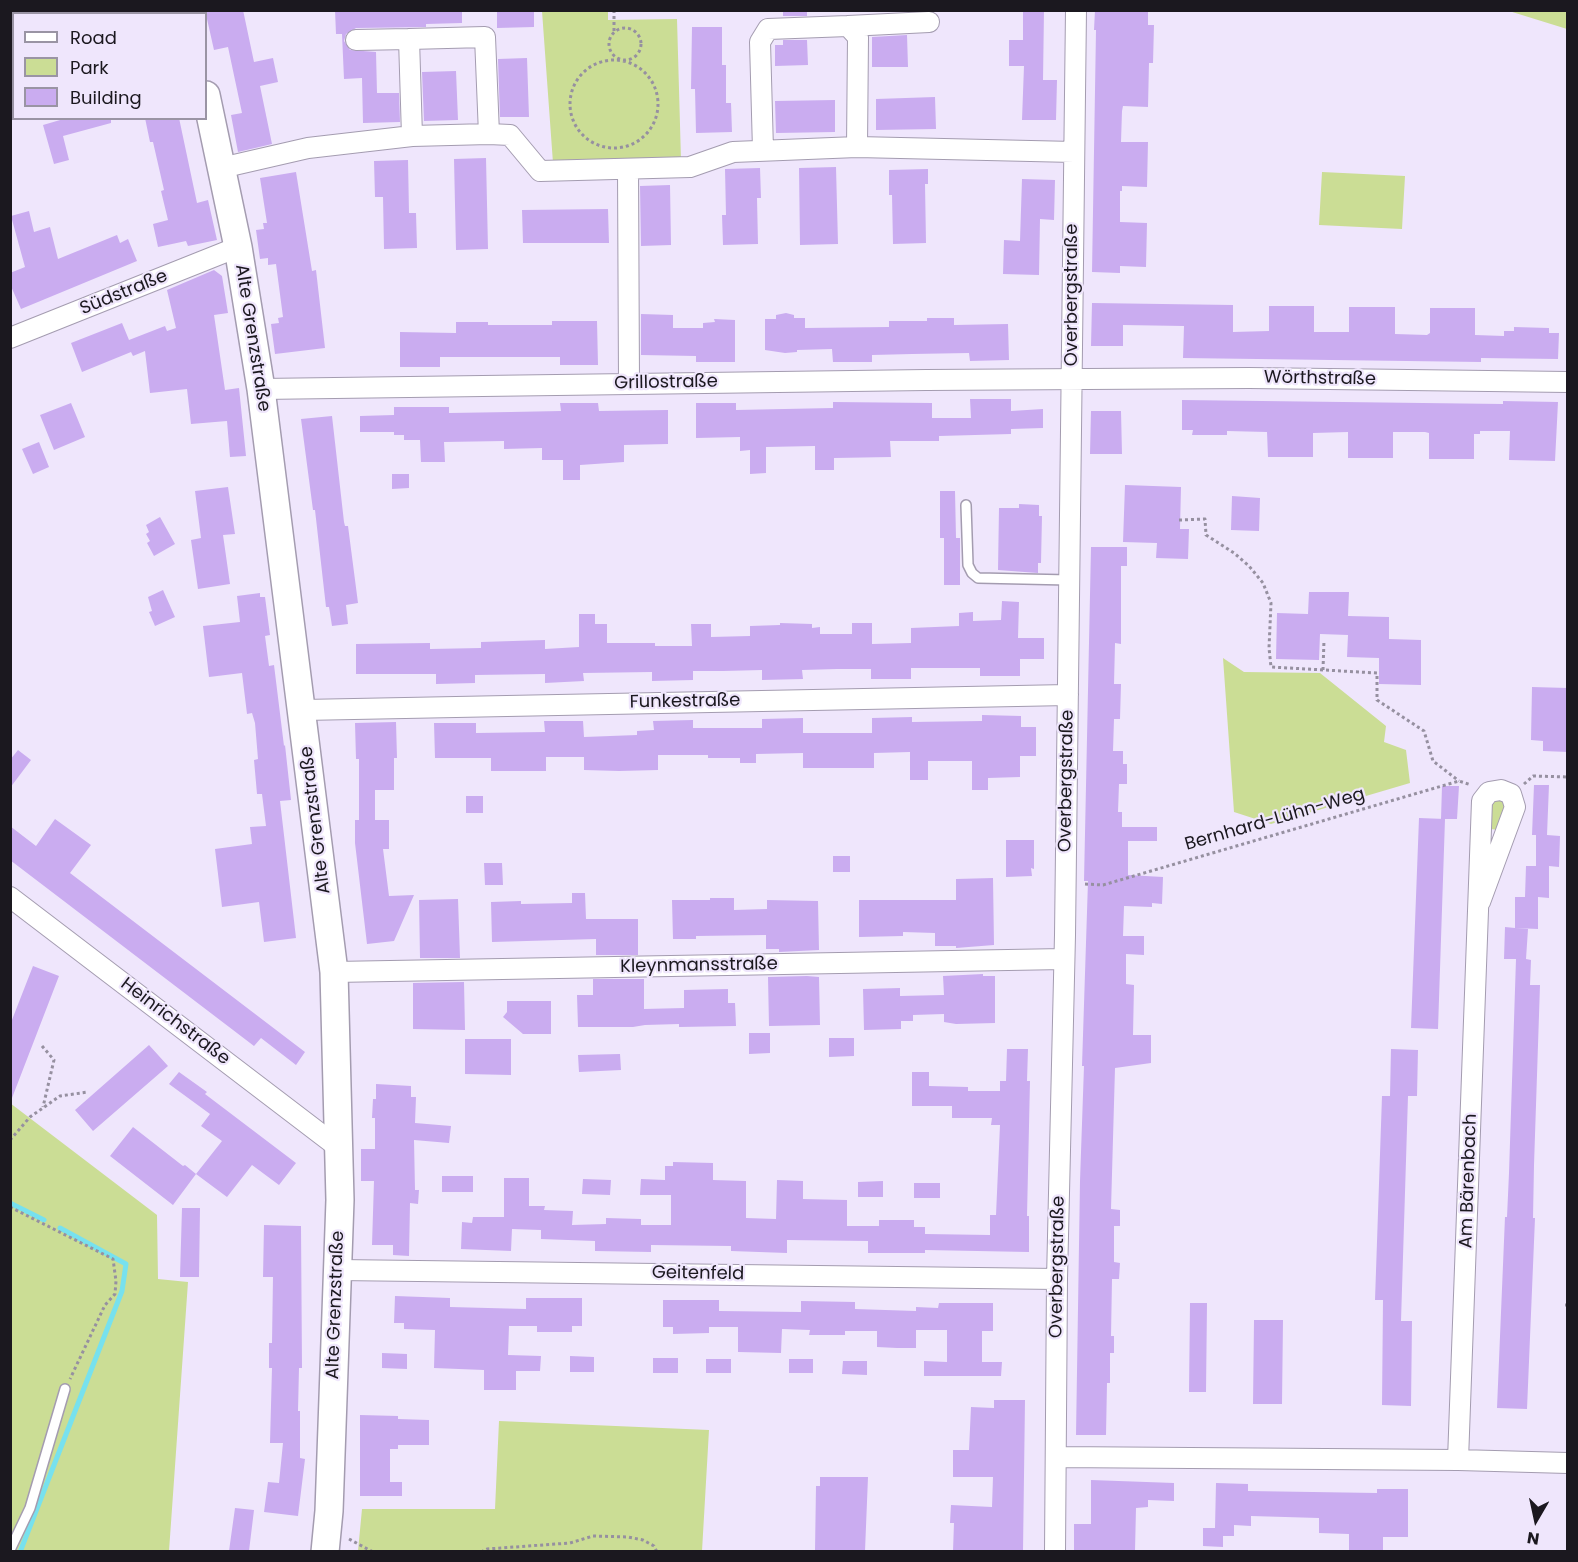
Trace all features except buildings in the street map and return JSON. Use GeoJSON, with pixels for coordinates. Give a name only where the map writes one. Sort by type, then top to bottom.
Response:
{"type":"FeatureCollection","features":[{"type":"Feature","properties":{"kind":"street","name":"Overbergstraße"},"geometry":{"type":"LineString","coordinates":[[1055,1551],[1076,10]]}},
{"type":"Feature","properties":{"kind":"street"},"geometry":{"type":"LineString","coordinates":[[763,150],[760,42],[768,29],[929,22]]}},
{"type":"Feature","properties":{"kind":"street"},"geometry":{"type":"LineString","coordinates":[[848,26],[858,38],[856,147]]}},
{"type":"Feature","properties":{"kind":"street"},"geometry":{"type":"LineString","coordinates":[[356,40],[485,37],[489,134]]}},
{"type":"Feature","properties":{"kind":"street"},"geometry":{"type":"LineString","coordinates":[[409,39],[412,136]]}},
{"type":"Feature","properties":{"kind":"street","name":"Alte Grenzstraße"},"geometry":{"type":"LineString","coordinates":[[207,100],[238,247],[261,389],[334,972],[340,1200],[329,1510],[325,1551]]}},
{"type":"Feature","properties":{"kind":"street"},"geometry":{"type":"LineString","coordinates":[[221,168],[308,148],[412,136],[489,134],[510,135],[540,171],[690,167],[733,152],[763,150],[856,147],[1074,152]]}},
{"type":"Feature","properties":{"kind":"street"},"geometry":{"type":"LineString","coordinates":[[628,169],[629,383]]}},
{"type":"Feature","properties":{"kind":"street","name":"Südstraße"},"geometry":{"type":"LineString","coordinates":[[10,338],[238,247]]}},
{"type":"Feature","properties":{"kind":"street","name":"Wörthstraße"},"geometry":{"type":"LineString","coordinates":[[1072,379],[1249,378],[1568,382]]}},
{"type":"Feature","properties":{"kind":"street","name":"Grillostraße"},"geometry":{"type":"LineString","coordinates":[[261,389],[1072,379]]}},
{"type":"Feature","properties":{"kind":"street","name":"Funkestraße"},"geometry":{"type":"LineString","coordinates":[[303,710],[1068,695]]}},
{"type":"Feature","properties":{"kind":"street"},"geometry":{"type":"LineString","coordinates":[[1489,792],[1501,790],[1511,794]]}},
{"type":"Feature","properties":{"kind":"street","name":"Am Bärenbach"},"geometry":{"type":"LineString","coordinates":[[1458,1460],[1482,801],[1489,792]]}},
{"type":"Feature","properties":{"kind":"street","name":"Am Bärenbach"},"geometry":{"type":"LineString","coordinates":[[1480,902],[1515,807],[1511,794]]}},
{"type":"Feature","properties":{"kind":"street","name":"Heinrichstraße"},"geometry":{"type":"LineString","coordinates":[[10,897],[339,1148]]}},
{"type":"Feature","properties":{"kind":"street","name":"Kleynmansstraße"},"geometry":{"type":"LineString","coordinates":[[334,972],[1064,960]]}},
{"type":"Feature","properties":{"kind":"street","name":"Geitenfeld"},"geometry":{"type":"LineString","coordinates":[[338,1270],[1057,1279]]}},
{"type":"Feature","properties":{"kind":"street"},"geometry":{"type":"LineString","coordinates":[[1057,1457],[1568,1463]]}},
{"type":"Feature","properties":{"kind":"lane"},"geometry":{"type":"LineString","coordinates":[[966,505],[968,565],[978,578],[1069,580]]}},
{"type":"Feature","properties":{"kind":"lane"},"geometry":{"type":"LineString","coordinates":[[10,1550],[30,1508],[65,1389]]}},
{"type":"Feature","properties":{"kind":"path"},"geometry":{"type":"LineString","coordinates":[[614,10],[614,33]]}},
{"type":"Feature","properties":{"kind":"path"},"geometry":{"type":"LineString","coordinates":[[614,33],[610,38],[609,46],[612,53],[617,58],[624,61],[642,70],[653,83],[658,100],[657,117],[648,132],[635,143],[619,148],[602,147],[587,139],[576,126],[571,109],[572,92],[580,77],[593,66],[610,61],[624,61],[638,54],[641,47],[636,33],[629,29],[622,29],[614,33]]}},
{"type":"Feature","properties":{"kind":"path"},"geometry":{"type":"LineString","coordinates":[[1179,520],[1205,519],[1206,535],[1234,553],[1263,583],[1271,603],[1269,648],[1271,667],[1377,673],[1377,700],[1424,731],[1433,761],[1459,781],[1489,792]]}},
{"type":"Feature","properties":{"kind":"path"},"geometry":{"type":"LineString","coordinates":[[1323,670],[1324,640]]}},
{"type":"Feature","properties":{"kind":"path"},"geometry":{"type":"LineString","coordinates":[[1511,794],[1533,777],[1568,777]]}},
{"type":"Feature","properties":{"kind":"path","name":"Bernhard-Lühn-Weg"},"geometry":{"type":"LineString","coordinates":[[1065,883],[1103,885],[1459,781]]}},
{"type":"Feature","properties":{"kind":"path"},"geometry":{"type":"LineString","coordinates":[[42,1046],[54,1060],[43,1107]]}},
{"type":"Feature","properties":{"kind":"path"},"geometry":{"type":"LineString","coordinates":[[10,1140],[30,1117],[60,1096],[88,1092]]}},
{"type":"Feature","properties":{"kind":"path"},"geometry":{"type":"LineString","coordinates":[[10,1207],[113,1259],[115,1294],[105,1305],[65,1389]]}},
{"type":"Feature","properties":{"kind":"path"},"geometry":{"type":"LineString","coordinates":[[481,1551],[570,1543],[592,1536],[635,1539],[654,1546],[657,1551]]}},
{"type":"Feature","properties":{"kind":"green space"},"geometry":{"type":"Polygon","coordinates":[[[542,11],[608,11],[608,20],[677,19],[681,160],[553,163],[542,11]]]}},
{"type":"Feature","properties":{"kind":"green space"},"geometry":{"type":"Polygon","coordinates":[[[1509,11],[1567,11],[1567,29],[1509,11]]]}},
{"type":"Feature","properties":{"kind":"green space"},"geometry":{"type":"Polygon","coordinates":[[[1322,172],[1405,176],[1402,229],[1319,225],[1322,172]]]}},
{"type":"Feature","properties":{"kind":"green space"},"geometry":{"type":"Polygon","coordinates":[[[1223,658],[1244,672],[1320,673],[1386,726],[1384,742],[1406,750],[1410,783],[1271,824],[1234,812],[1223,658]]]}},
{"type":"Feature","properties":{"kind":"green space"},"geometry":{"type":"Polygon","coordinates":[[[1494,797],[1508,802],[1498,830],[1491,829],[1489,825],[1490,804],[1494,797]]]}},
{"type":"Feature","properties":{"kind":"green space"},"geometry":{"type":"Polygon","coordinates":[[[10,1103],[157,1215],[158,1279],[188,1282],[169,1551],[11,1551],[10,1103]]]}},
{"type":"Feature","properties":{"kind":"green space"},"geometry":{"type":"Polygon","coordinates":[[[499,1421],[709,1430],[702,1551],[358,1551],[362,1509],[495,1509],[499,1421]]]}},
{"type":"Feature","properties":{"kind":"waterway"},"geometry":{"type":"LineString","coordinates":[[10,1203],[44,1220]]}},
{"type":"Feature","properties":{"kind":"waterway"},"geometry":{"type":"LineString","coordinates":[[20,1552],[122,1291],[126,1264],[60,1228]]}}]}
